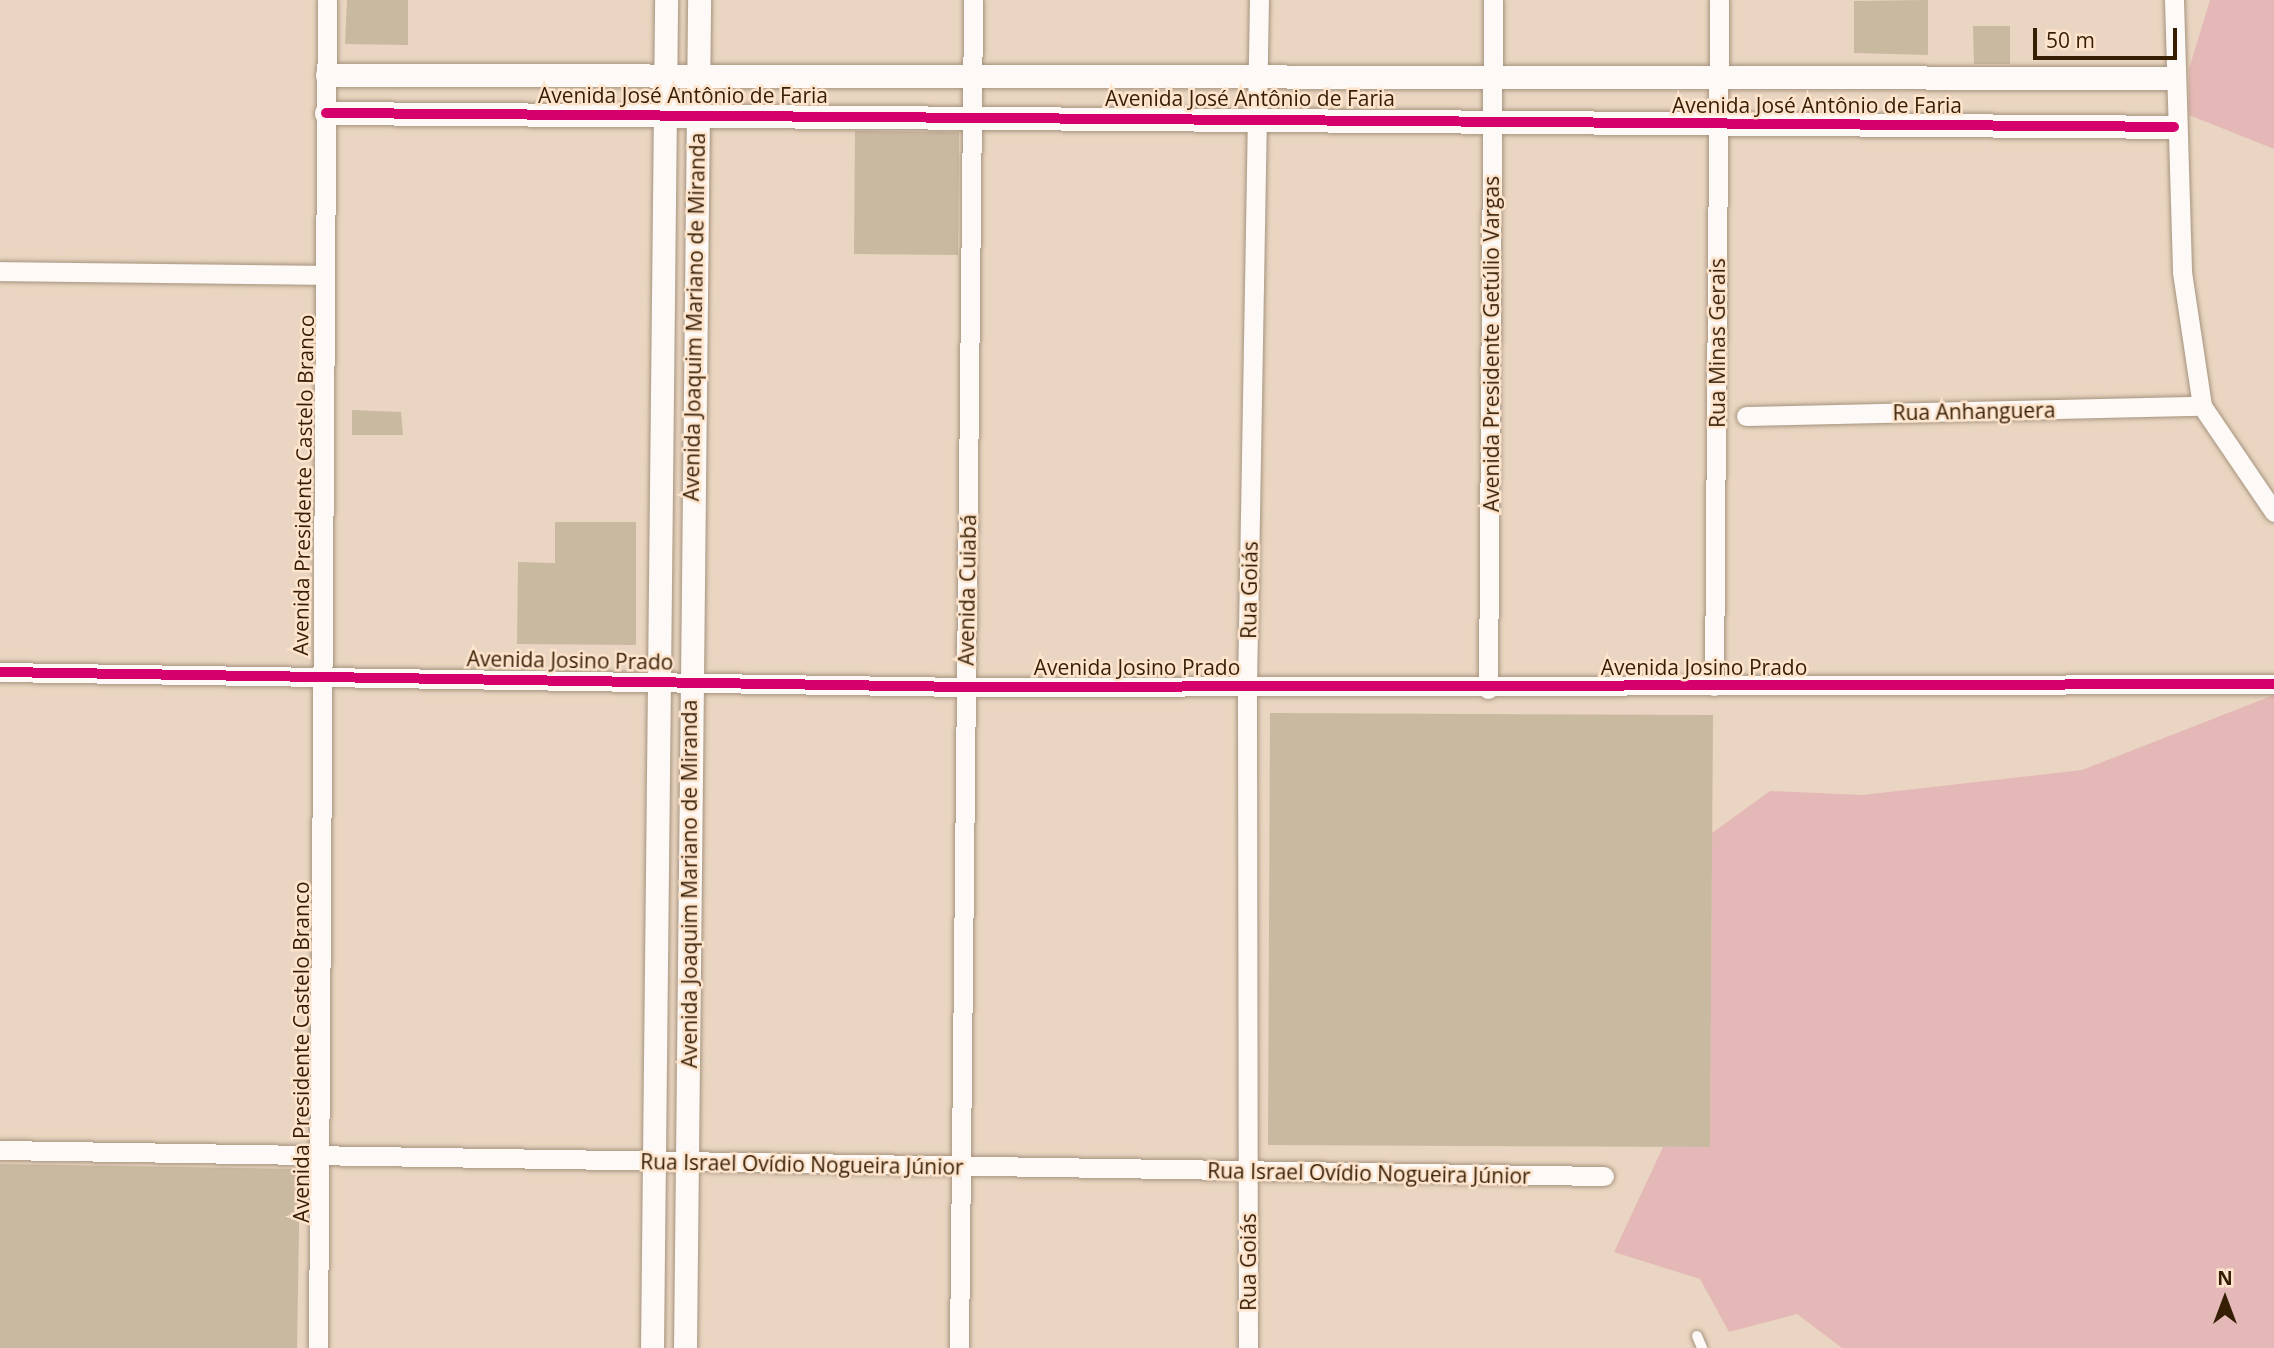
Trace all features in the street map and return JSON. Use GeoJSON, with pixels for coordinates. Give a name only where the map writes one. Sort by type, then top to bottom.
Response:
{"type":"FeatureCollection","features":[{"type":"Feature","properties":{"kind":"street","name":"Avenida Presidente Castelo Branco"},"geometry":{"type":"LineString","coordinates":[[318,1348],[322,1155],[320,676],[327,0]]}},
{"type":"Feature","properties":{"kind":"street","name":"Avenida Joaquim Mariano de Miranda"},"geometry":{"type":"LineString","coordinates":[[652,1348],[658,487],[666,0]]}},
{"type":"Feature","properties":{"kind":"street","name":"Avenida Joaquim Mariano de Miranda"},"geometry":{"type":"LineString","coordinates":[[685,1348],[699,0]]}},
{"type":"Feature","properties":{"kind":"street","name":"Avenida Cuiabá"},"geometry":{"type":"LineString","coordinates":[[959,1348],[973,0]]}},
{"type":"Feature","properties":{"kind":"street","name":"Rua Goiás"},"geometry":{"type":"LineString","coordinates":[[1248,1348],[1247,686],[1259,0]]}},
{"type":"Feature","properties":{"kind":"street","name":"Avenida Presidente Getúlio Vargas"},"geometry":{"type":"LineString","coordinates":[[1488,689],[1493,0]]}},
{"type":"Feature","properties":{"kind":"street","name":"Rua Minas Gerais"},"geometry":{"type":"LineString","coordinates":[[1714,686],[1720,0]]}},
{"type":"Feature","properties":{"kind":"street"},"geometry":{"type":"LineString","coordinates":[[2174,0],[2174,127],[2182,272],[2202,406],[2274,512]]}},
{"type":"Feature","properties":{"kind":"street","name":"Avenida José Antônio de Faria"},"geometry":{"type":"LineString","coordinates":[[327,75],[973,72],[2173,78]]}},
{"type":"Feature","properties":{"kind":"street","name":"Avenida José Antônio de Faria"},"geometry":{"type":"LineString","coordinates":[[326,113],[1258,117],[2174,127]]}},
{"type":"Feature","properties":{"kind":"street"},"geometry":{"type":"LineString","coordinates":[[0,271],[324,275]]}},
{"type":"Feature","properties":{"kind":"street","name":"Rua Anhanguera"},"geometry":{"type":"LineString","coordinates":[[1746,416],[2202,406]]}},
{"type":"Feature","properties":{"kind":"street"},"geometry":{"type":"LineString","coordinates":[[658,487],[692,486]]}},
{"type":"Feature","properties":{"kind":"street","name":"Avenida Josino Prado"},"geometry":{"type":"LineString","coordinates":[[0,672],[690,680],[967,687],[1488,689],[2274,684]]}},
{"type":"Feature","properties":{"kind":"street","name":"Rua Israel Ovídio Nogueira Júnior"},"geometry":{"type":"LineString","coordinates":[[0,1150],[1604,1176]]}},
{"type":"Feature","properties":{"kind":"lane"},"geometry":{"type":"LineString","coordinates":[[1697,1336],[1702,1348]]}},
{"type":"Feature","properties":{"kind":"shaded area"},"geometry":{"type":"Polygon","coordinates":[[[2210,0],[2274,0],[2274,149],[2189,115],[2189,69],[2210,0]]]}},
{"type":"Feature","properties":{"kind":"shaded area"},"geometry":{"type":"Polygon","coordinates":[[[2274,695],[2274,1348],[1842,1348],[1797,1314],[1729,1332],[1700,1279],[1614,1252],[1663,1147],[1710,1147],[1712,833],[1770,791],[1862,795],[2082,770],[2274,695]]]}},
{"type":"Feature","properties":{"kind":"building"},"geometry":{"type":"Polygon","coordinates":[[[347,0],[408,0],[408,45],[345,44],[347,0]]]}},
{"type":"Feature","properties":{"kind":"building"},"geometry":{"type":"Polygon","coordinates":[[[1928,0],[1928,55],[1854,53],[1854,1],[1928,0]]]}},
{"type":"Feature","properties":{"kind":"building"},"geometry":{"type":"Polygon","coordinates":[[[1973,26],[2010,26],[2010,64],[1974,64],[1973,26]]]}},
{"type":"Feature","properties":{"kind":"building"},"geometry":{"type":"Polygon","coordinates":[[[855,131],[959,132],[958,255],[854,254],[855,131]]]}},
{"type":"Feature","properties":{"kind":"building"},"geometry":{"type":"Polygon","coordinates":[[[352,410],[401,412],[403,435],[352,435],[352,410]]]}},
{"type":"Feature","properties":{"kind":"building"},"geometry":{"type":"Polygon","coordinates":[[[555,522],[636,522],[636,645],[517,644],[518,562],[555,563],[555,522]]]}},
{"type":"Feature","properties":{"kind":"building"},"geometry":{"type":"Polygon","coordinates":[[[1270,713],[1713,715],[1710,1147],[1268,1145],[1270,713]]]}},
{"type":"Feature","properties":{"kind":"building"},"geometry":{"type":"Polygon","coordinates":[[[0,1164],[300,1169],[297,1348],[0,1348],[0,1164]]]}},
{"type":"Feature","properties":{"kind":"cycle path"},"geometry":{"type":"LineString","coordinates":[[326,113],[2174,127]]}},
{"type":"Feature","properties":{"kind":"cycle path"},"geometry":{"type":"LineString","coordinates":[[0,672],[966,687],[2274,684]]}}]}
